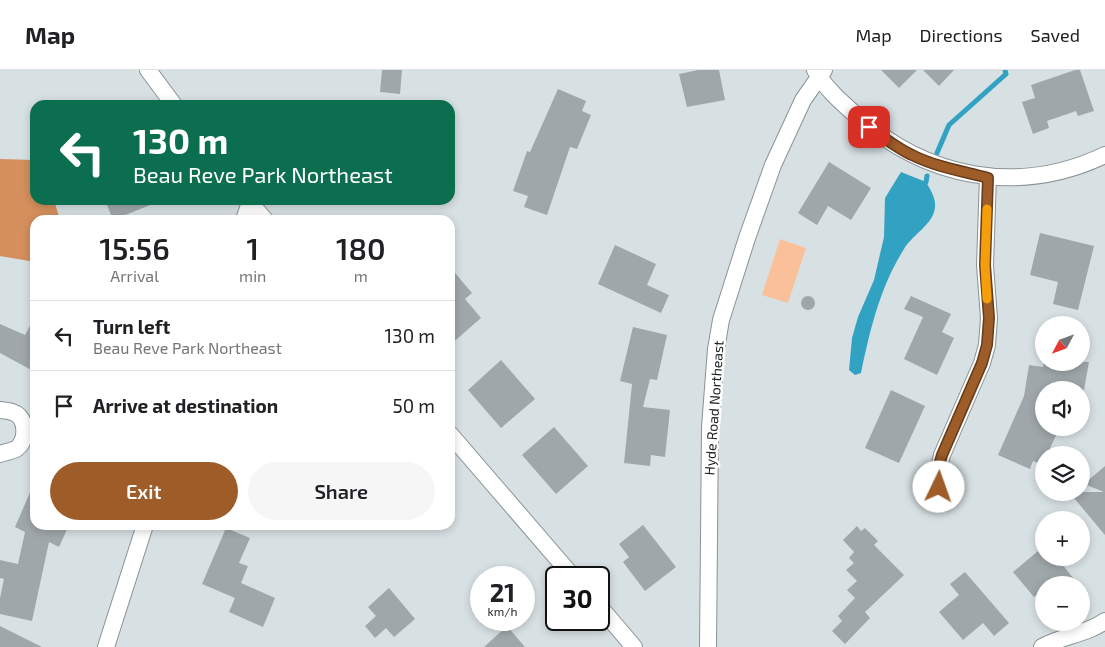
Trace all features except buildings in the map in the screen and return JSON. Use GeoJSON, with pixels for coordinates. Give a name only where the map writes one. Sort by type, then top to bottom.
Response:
{"type":"FeatureCollection","features":[{"type":"Feature","properties":{"kind":"street"},"geometry":{"type":"LineString","coordinates":[[148,70],[170,100]]}},
{"type":"Feature","properties":{"kind":"street"},"geometry":{"type":"LineString","coordinates":[[819,72],[846,106],[869,127],[892,144],[930,163],[988,178],[1041,174],[1073,167],[1105,155]]}},
{"type":"Feature","properties":{"kind":"street","name":"Hyde Road Northeast"},"geometry":{"type":"LineString","coordinates":[[708,647],[710,427],[716,349],[727,302],[774,165],[803,100],[819,72]]}},
{"type":"Feature","properties":{"kind":"street"},"geometry":{"type":"LineString","coordinates":[[945,503],[939,487],[938,469],[942,455],[982,363],[987,345],[989,318],[985,265],[988,178]]}},
{"type":"Feature","properties":{"kind":"street"},"geometry":{"type":"LineString","coordinates":[[252,205],[261,215]]}},
{"type":"Feature","properties":{"kind":"street"},"geometry":{"type":"LineString","coordinates":[[0,410],[11,411],[19,416],[24,425],[24,439],[16,448],[0,454]]}},
{"type":"Feature","properties":{"kind":"street"},"geometry":{"type":"LineString","coordinates":[[455,440],[564,566]]}},
{"type":"Feature","properties":{"kind":"street"},"geometry":{"type":"LineString","coordinates":[[106,647],[143,530]]}},
{"type":"Feature","properties":{"kind":"street"},"geometry":{"type":"LineString","coordinates":[[610,619],[634,647]]}},
{"type":"Feature","properties":{"kind":"street"},"geometry":{"type":"LineString","coordinates":[[1042,647],[1091,629],[1105,621]]}},
{"type":"Feature","properties":{"kind":"shaded area"},"geometry":{"type":"Polygon","coordinates":[[[0,159],[30,160],[30,205],[56,205],[58,215],[30,215],[30,261],[0,256],[0,159]]]}},
{"type":"Feature","properties":{"kind":"shaded area"},"geometry":{"type":"Polygon","coordinates":[[[780,239],[806,248],[788,303],[762,295],[780,239]]]}},
{"type":"Feature","properties":{"kind":"water"},"geometry":{"type":"Polygon","coordinates":[[[901,172],[926,182],[935,200],[934,213],[927,224],[904,249],[888,278],[877,309],[861,373],[855,375],[849,370],[852,338],[858,317],[874,280],[884,237],[885,198],[901,172]]]}},
{"type":"Feature","properties":{"kind":"waterway"},"geometry":{"type":"LineString","coordinates":[[937,153],[949,125],[1006,74],[1005,70]]}},
{"type":"Feature","properties":{"kind":"waterway"},"geometry":{"type":"LineString","coordinates":[[926,182],[927,176]]}},
{"type":"Feature","properties":{"kind":"slow traffic"},"geometry":{"type":"LineString","coordinates":[[987,209],[985,265],[987,299]]}},
{"type":"Feature","properties":{"kind":"route"},"geometry":{"type":"LineString","coordinates":[[869,127],[892,144],[930,163],[988,178],[985,265],[989,318],[987,345],[982,363],[942,455],[938,469],[939,487]]}}]}
